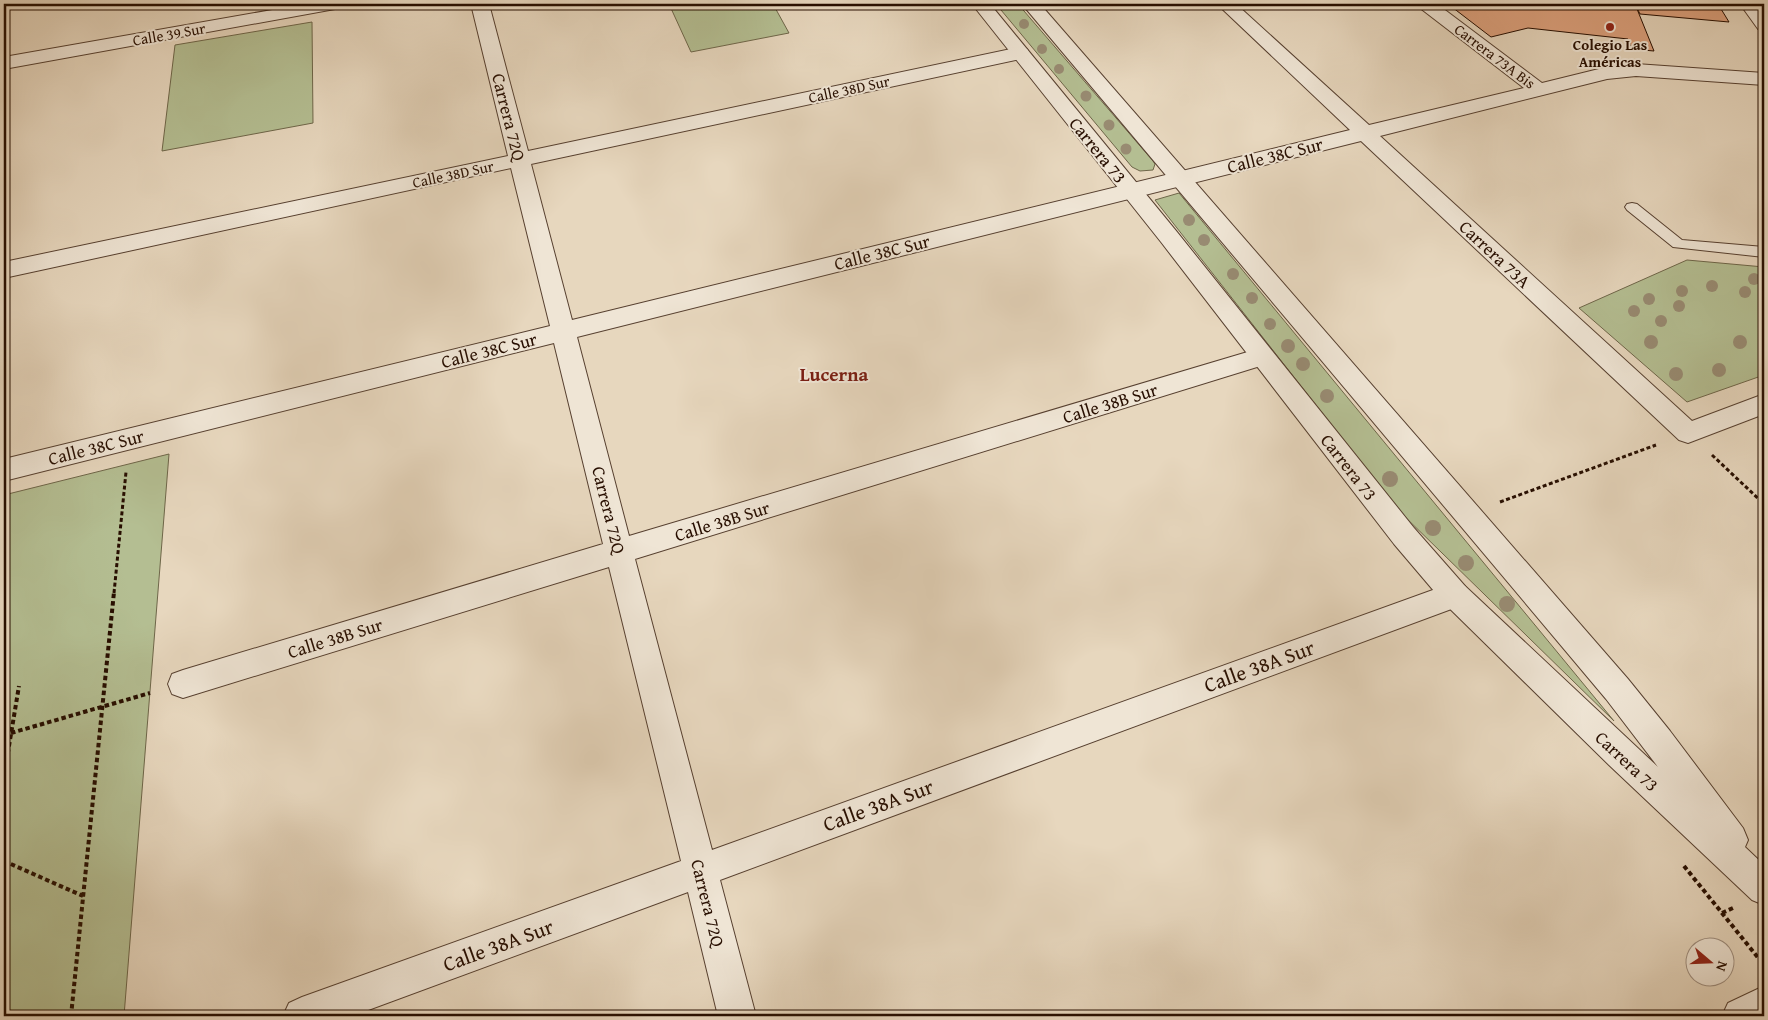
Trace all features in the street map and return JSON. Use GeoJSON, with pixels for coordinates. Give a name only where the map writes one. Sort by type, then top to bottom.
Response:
{"type":"FeatureCollection","features":[{"type":"Feature","properties":{"kind":"street","name":"Calle 39 Sur"},"geometry":{"type":"LineString","coordinates":[[4,63],[334,4]]}},
{"type":"Feature","properties":{"kind":"street","name":"Carrera 72Q"},"geometry":{"type":"LineString","coordinates":[[480,4],[737,1016]]}},
{"type":"Feature","properties":{"kind":"street","name":"Carrera 73"},"geometry":{"type":"LineString","coordinates":[[981,4],[1132,191],[1404,536],[1455,595],[1591,727],[1764,887]]}},
{"type":"Feature","properties":{"kind":"street","name":"Carrera 73"},"geometry":{"type":"LineString","coordinates":[[1031,4],[1617,690],[1659,742],[1764,887]]}},
{"type":"Feature","properties":{"kind":"street","name":"Carrera 73A"},"geometry":{"type":"LineString","coordinates":[[1226,4],[1688,433]]}},
{"type":"Feature","properties":{"kind":"street","name":"Carrera 73A Bis"},"geometry":{"type":"LineString","coordinates":[[1426,4],[1539,90]]}},
{"type":"Feature","properties":{"kind":"street"},"geometry":{"type":"LineString","coordinates":[[1749,4],[1764,26]]}},
{"type":"Feature","properties":{"kind":"street","name":"Calle 38D Sur"},"geometry":{"type":"LineString","coordinates":[[4,270],[1020,53]]}},
{"type":"Feature","properties":{"kind":"street","name":"Calle 38C Sur"},"geometry":{"type":"LineString","coordinates":[[4,470],[1607,73],[1636,70],[1764,79]]}},
{"type":"Feature","properties":{"kind":"street","name":"Calle 38B Sur"},"geometry":{"type":"LineString","coordinates":[[183,684],[1261,357]]}},
{"type":"Feature","properties":{"kind":"street"},"geometry":{"type":"LineString","coordinates":[[1688,433],[1764,404]]}},
{"type":"Feature","properties":{"kind":"street","name":"Calle 38A Sur"},"geometry":{"type":"LineString","coordinates":[[302,1016],[1455,595]]}},
{"type":"Feature","properties":{"kind":"street"},"geometry":{"type":"LineString","coordinates":[[1741,1016],[1764,1004]]}},
{"type":"Feature","properties":{"kind":"lane"},"geometry":{"type":"LineString","coordinates":[[1632,207],[1678,244],[1764,252]]}},
{"type":"Feature","properties":{"kind":"path"},"geometry":{"type":"LineString","coordinates":[[1493,504],[1688,433],[1764,504]]}},
{"type":"Feature","properties":{"kind":"path"},"geometry":{"type":"LineString","coordinates":[[71,1016],[129,439]]}},
{"type":"Feature","properties":{"kind":"path"},"geometry":{"type":"LineString","coordinates":[[11,733],[183,684]]}},
{"type":"Feature","properties":{"kind":"path"},"geometry":{"type":"LineString","coordinates":[[4,776],[19,686]]}},
{"type":"Feature","properties":{"kind":"path"},"geometry":{"type":"LineString","coordinates":[[4,861],[83,896]]}},
{"type":"Feature","properties":{"kind":"path"},"geometry":{"type":"LineString","coordinates":[[1722,913],[1764,965]]}},
{"type":"Feature","properties":{"kind":"green space"},"geometry":{"type":"Polygon","coordinates":[[[669,4],[773,4],[789,33],[691,52],[669,4]]]}},
{"type":"Feature","properties":{"kind":"green space"},"geometry":{"type":"Polygon","coordinates":[[[996,4],[1018,4],[1153,161],[1155,164],[1153,170],[1140,171],[1132,167],[996,4]]]}},
{"type":"Feature","properties":{"kind":"green space"},"geometry":{"type":"Polygon","coordinates":[[[312,22],[313,123],[162,151],[175,45],[312,22]]]}},
{"type":"Feature","properties":{"kind":"green space"},"geometry":{"type":"Polygon","coordinates":[[[1179,193],[1614,721],[1399,511],[1155,200],[1179,193]]]}},
{"type":"Feature","properties":{"kind":"green space"},"geometry":{"type":"Polygon","coordinates":[[[1687,260],[1764,267],[1764,375],[1687,402],[1579,308],[1687,260]]]}},
{"type":"Feature","properties":{"kind":"green space"},"geometry":{"type":"Polygon","coordinates":[[[169,454],[124,1016],[4,1016],[4,495],[169,454]]]}},
{"type":"Feature","properties":{"kind":"building"},"geometry":{"type":"Polygon","coordinates":[[[1448,4],[1635,4],[1654,51],[1632,49],[1628,39],[1528,28],[1491,37],[1448,4]]]}},
{"type":"Feature","properties":{"kind":"building"},"geometry":{"type":"Polygon","coordinates":[[[1635,4],[1718,4],[1729,22],[1640,14],[1635,4]]]}},
{"type":"Feature","properties":{"kind":"place","name":"Colegio Las Américas"},"geometry":{"type":"Point","coordinates":[1610,27]}},
{"type":"Feature","properties":{"kind":"district","name":"Lucerna"},"geometry":{"type":"Point","coordinates":[834,374]}}]}
